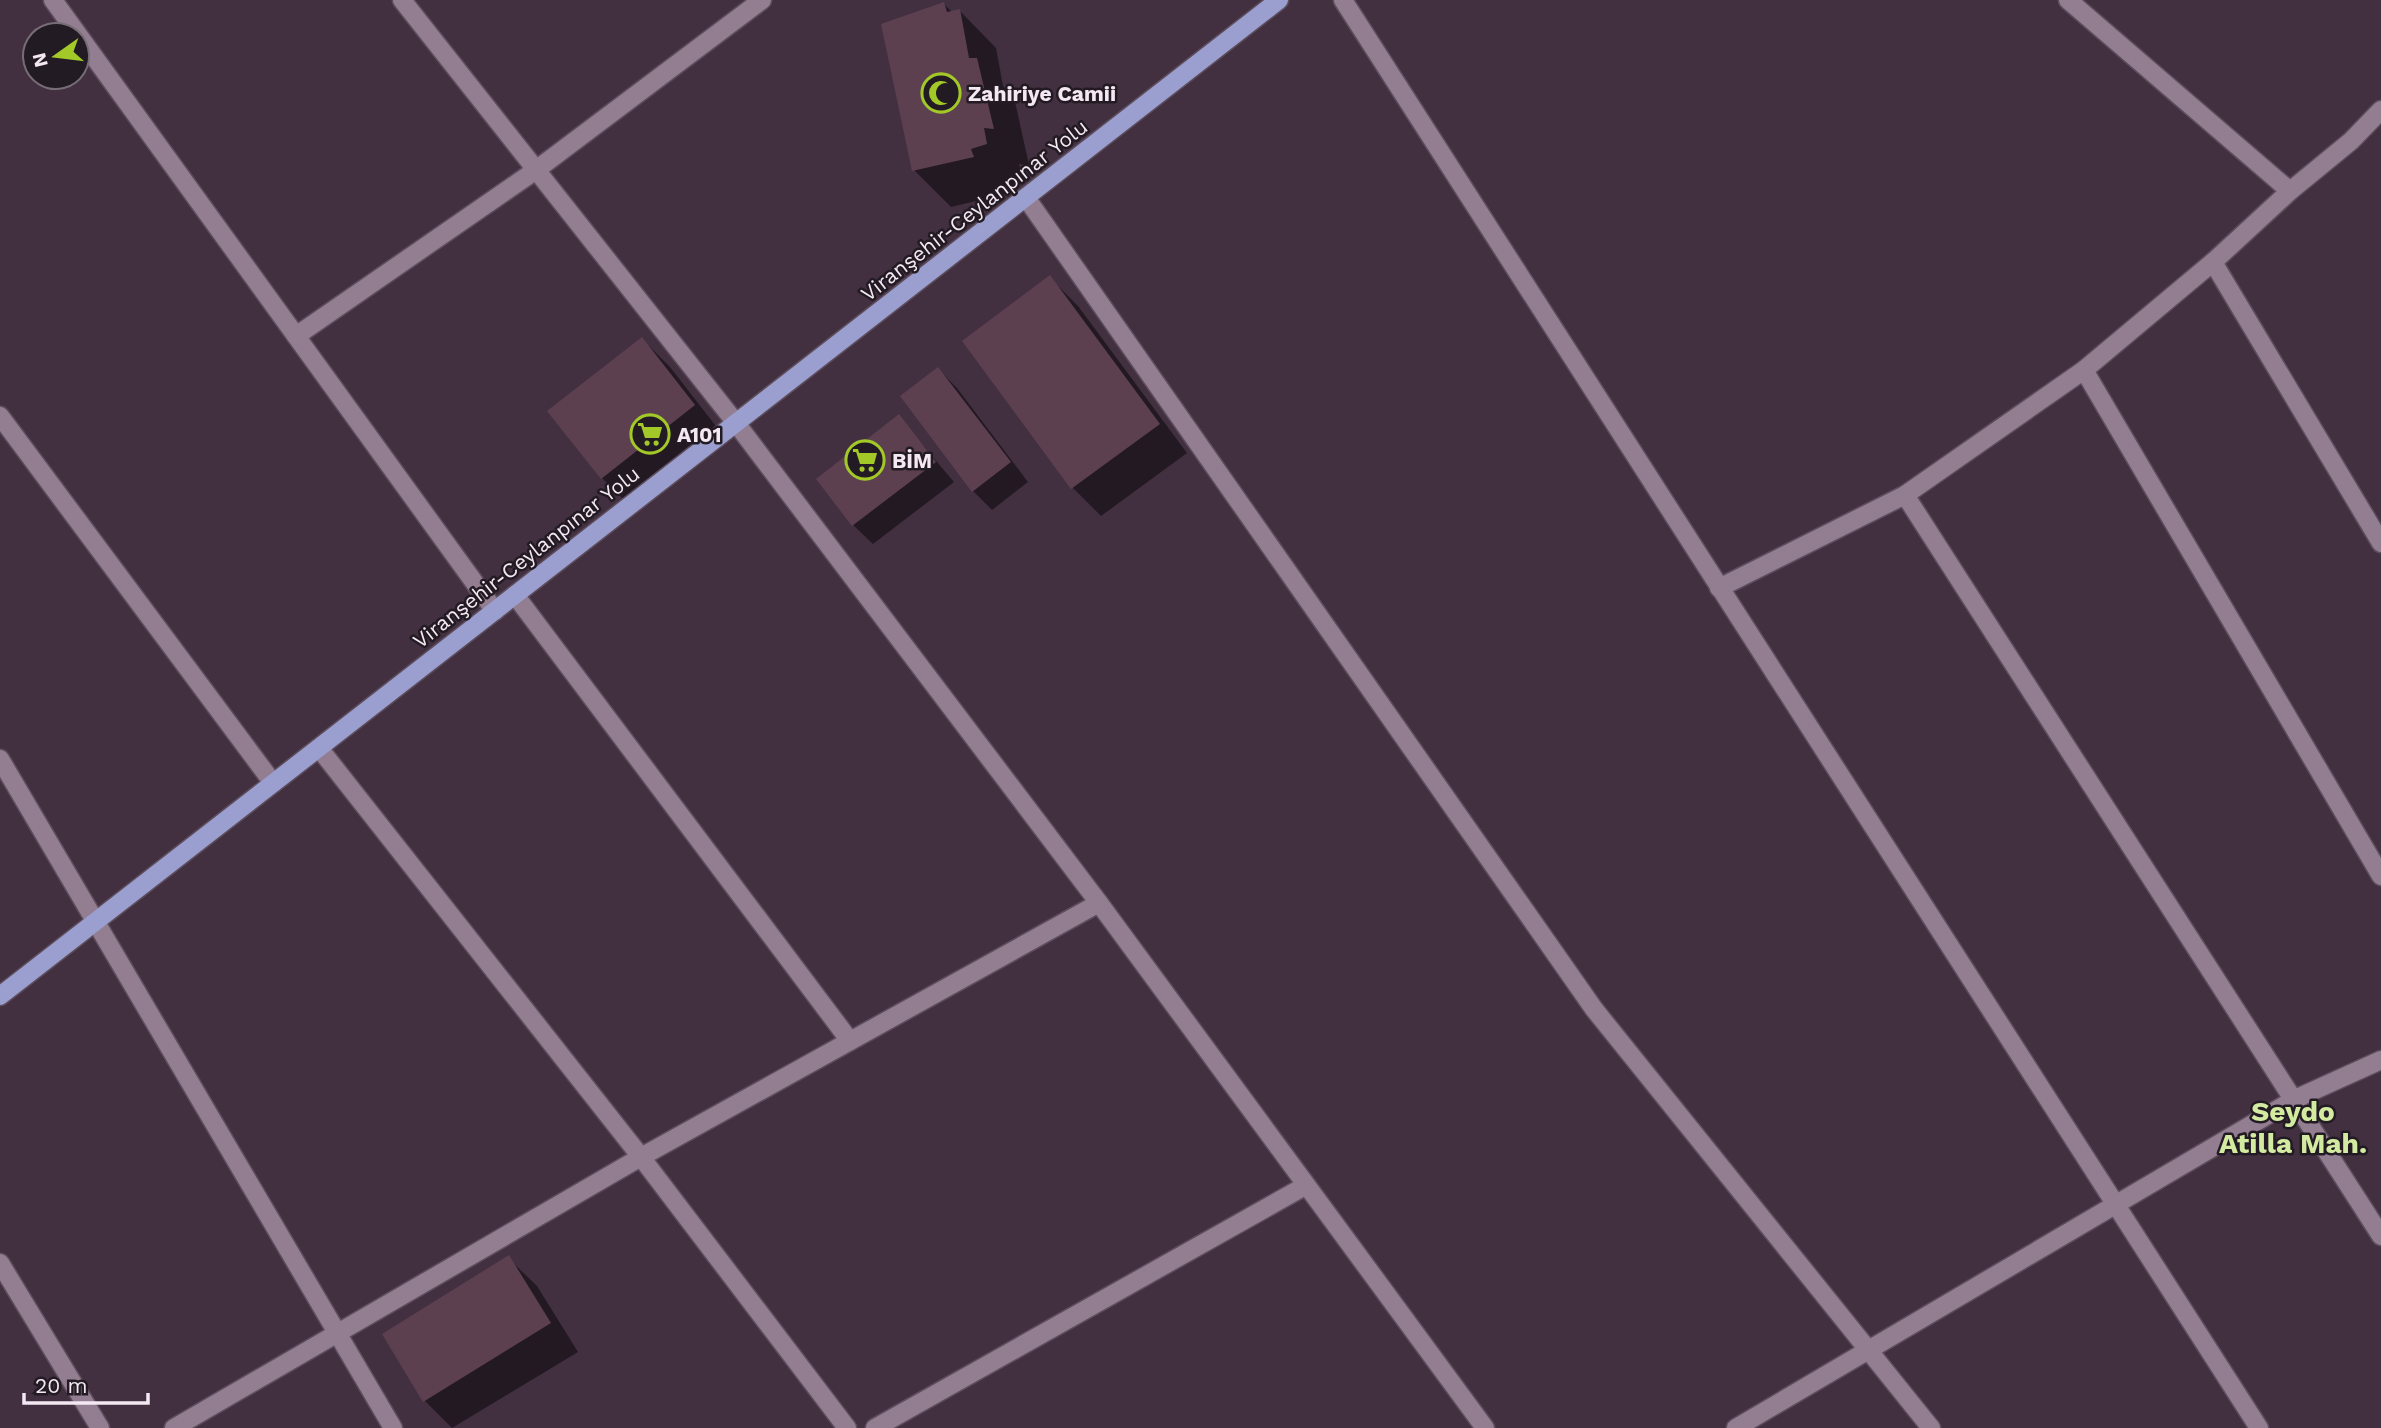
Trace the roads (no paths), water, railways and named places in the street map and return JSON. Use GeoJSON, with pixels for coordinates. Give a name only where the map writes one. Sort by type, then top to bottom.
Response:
{"type":"FeatureCollection","features":[{"type":"Feature","properties":{"kind":"main road","name":"Viranşehir-Ceylanpınar Yolu"},"geometry":{"type":"LineString","coordinates":[[0,996],[1027,199],[1279,0]]}},
{"type":"Feature","properties":{"kind":"street"},"geometry":{"type":"LineString","coordinates":[[53,0],[495,611]]}},
{"type":"Feature","properties":{"kind":"street"},"geometry":{"type":"LineString","coordinates":[[402,0],[736,423],[1099,903],[1485,1428]]}},
{"type":"Feature","properties":{"kind":"street"},"geometry":{"type":"LineString","coordinates":[[296,337],[536,170],[762,0]]}},
{"type":"Feature","properties":{"kind":"street"},"geometry":{"type":"LineString","coordinates":[[1343,0],[2114,1206],[2259,1428]]}},
{"type":"Feature","properties":{"kind":"street"},"geometry":{"type":"LineString","coordinates":[[2068,0],[2290,191]]}},
{"type":"Feature","properties":{"kind":"street"},"geometry":{"type":"LineString","coordinates":[[1719,588],[1905,495],[2084,370],[2213,262],[2290,191],[2351,141],[2381,110]]}},
{"type":"Feature","properties":{"kind":"street"},"geometry":{"type":"LineString","coordinates":[[1027,199],[1594,1009],[1931,1428]]}},
{"type":"Feature","properties":{"kind":"street"},"geometry":{"type":"LineString","coordinates":[[2213,262],[2381,543]]}},
{"type":"Feature","properties":{"kind":"street"},"geometry":{"type":"LineString","coordinates":[[2084,370],[2381,876]]}},
{"type":"Feature","properties":{"kind":"street"},"geometry":{"type":"LineString","coordinates":[[0,416],[274,783]]}},
{"type":"Feature","properties":{"kind":"street"},"geometry":{"type":"LineString","coordinates":[[1905,495],[2381,1236]]}},
{"type":"Feature","properties":{"kind":"street"},"geometry":{"type":"LineString","coordinates":[[515,595],[849,1041]]}},
{"type":"Feature","properties":{"kind":"street"},"geometry":{"type":"LineString","coordinates":[[319,748],[641,1157],[847,1428]]}},
{"type":"Feature","properties":{"kind":"street"},"geometry":{"type":"LineString","coordinates":[[0,760],[97,920],[393,1428]]}},
{"type":"Feature","properties":{"kind":"street"},"geometry":{"type":"LineString","coordinates":[[174,1428],[641,1157],[1099,903]]}},
{"type":"Feature","properties":{"kind":"street"},"geometry":{"type":"LineString","coordinates":[[1737,1428],[2295,1099],[2381,1060]]}},
{"type":"Feature","properties":{"kind":"street"},"geometry":{"type":"LineString","coordinates":[[875,1428],[1305,1186]]}},
{"type":"Feature","properties":{"kind":"street"},"geometry":{"type":"LineString","coordinates":[[0,1263],[100,1428]]}},
{"type":"Feature","properties":{"kind":"place","name":"Zahiriye Camii"},"geometry":{"type":"Point","coordinates":[941,93]}},
{"type":"Feature","properties":{"kind":"place","name":"A101"},"geometry":{"type":"Point","coordinates":[650,434]}},
{"type":"Feature","properties":{"kind":"place","name":"BİM"},"geometry":{"type":"Point","coordinates":[865,460]}},
{"type":"Feature","properties":{"kind":"district","name":"Seydo Atilla Mah."},"geometry":{"type":"Point","coordinates":[2293,1127]}}]}
